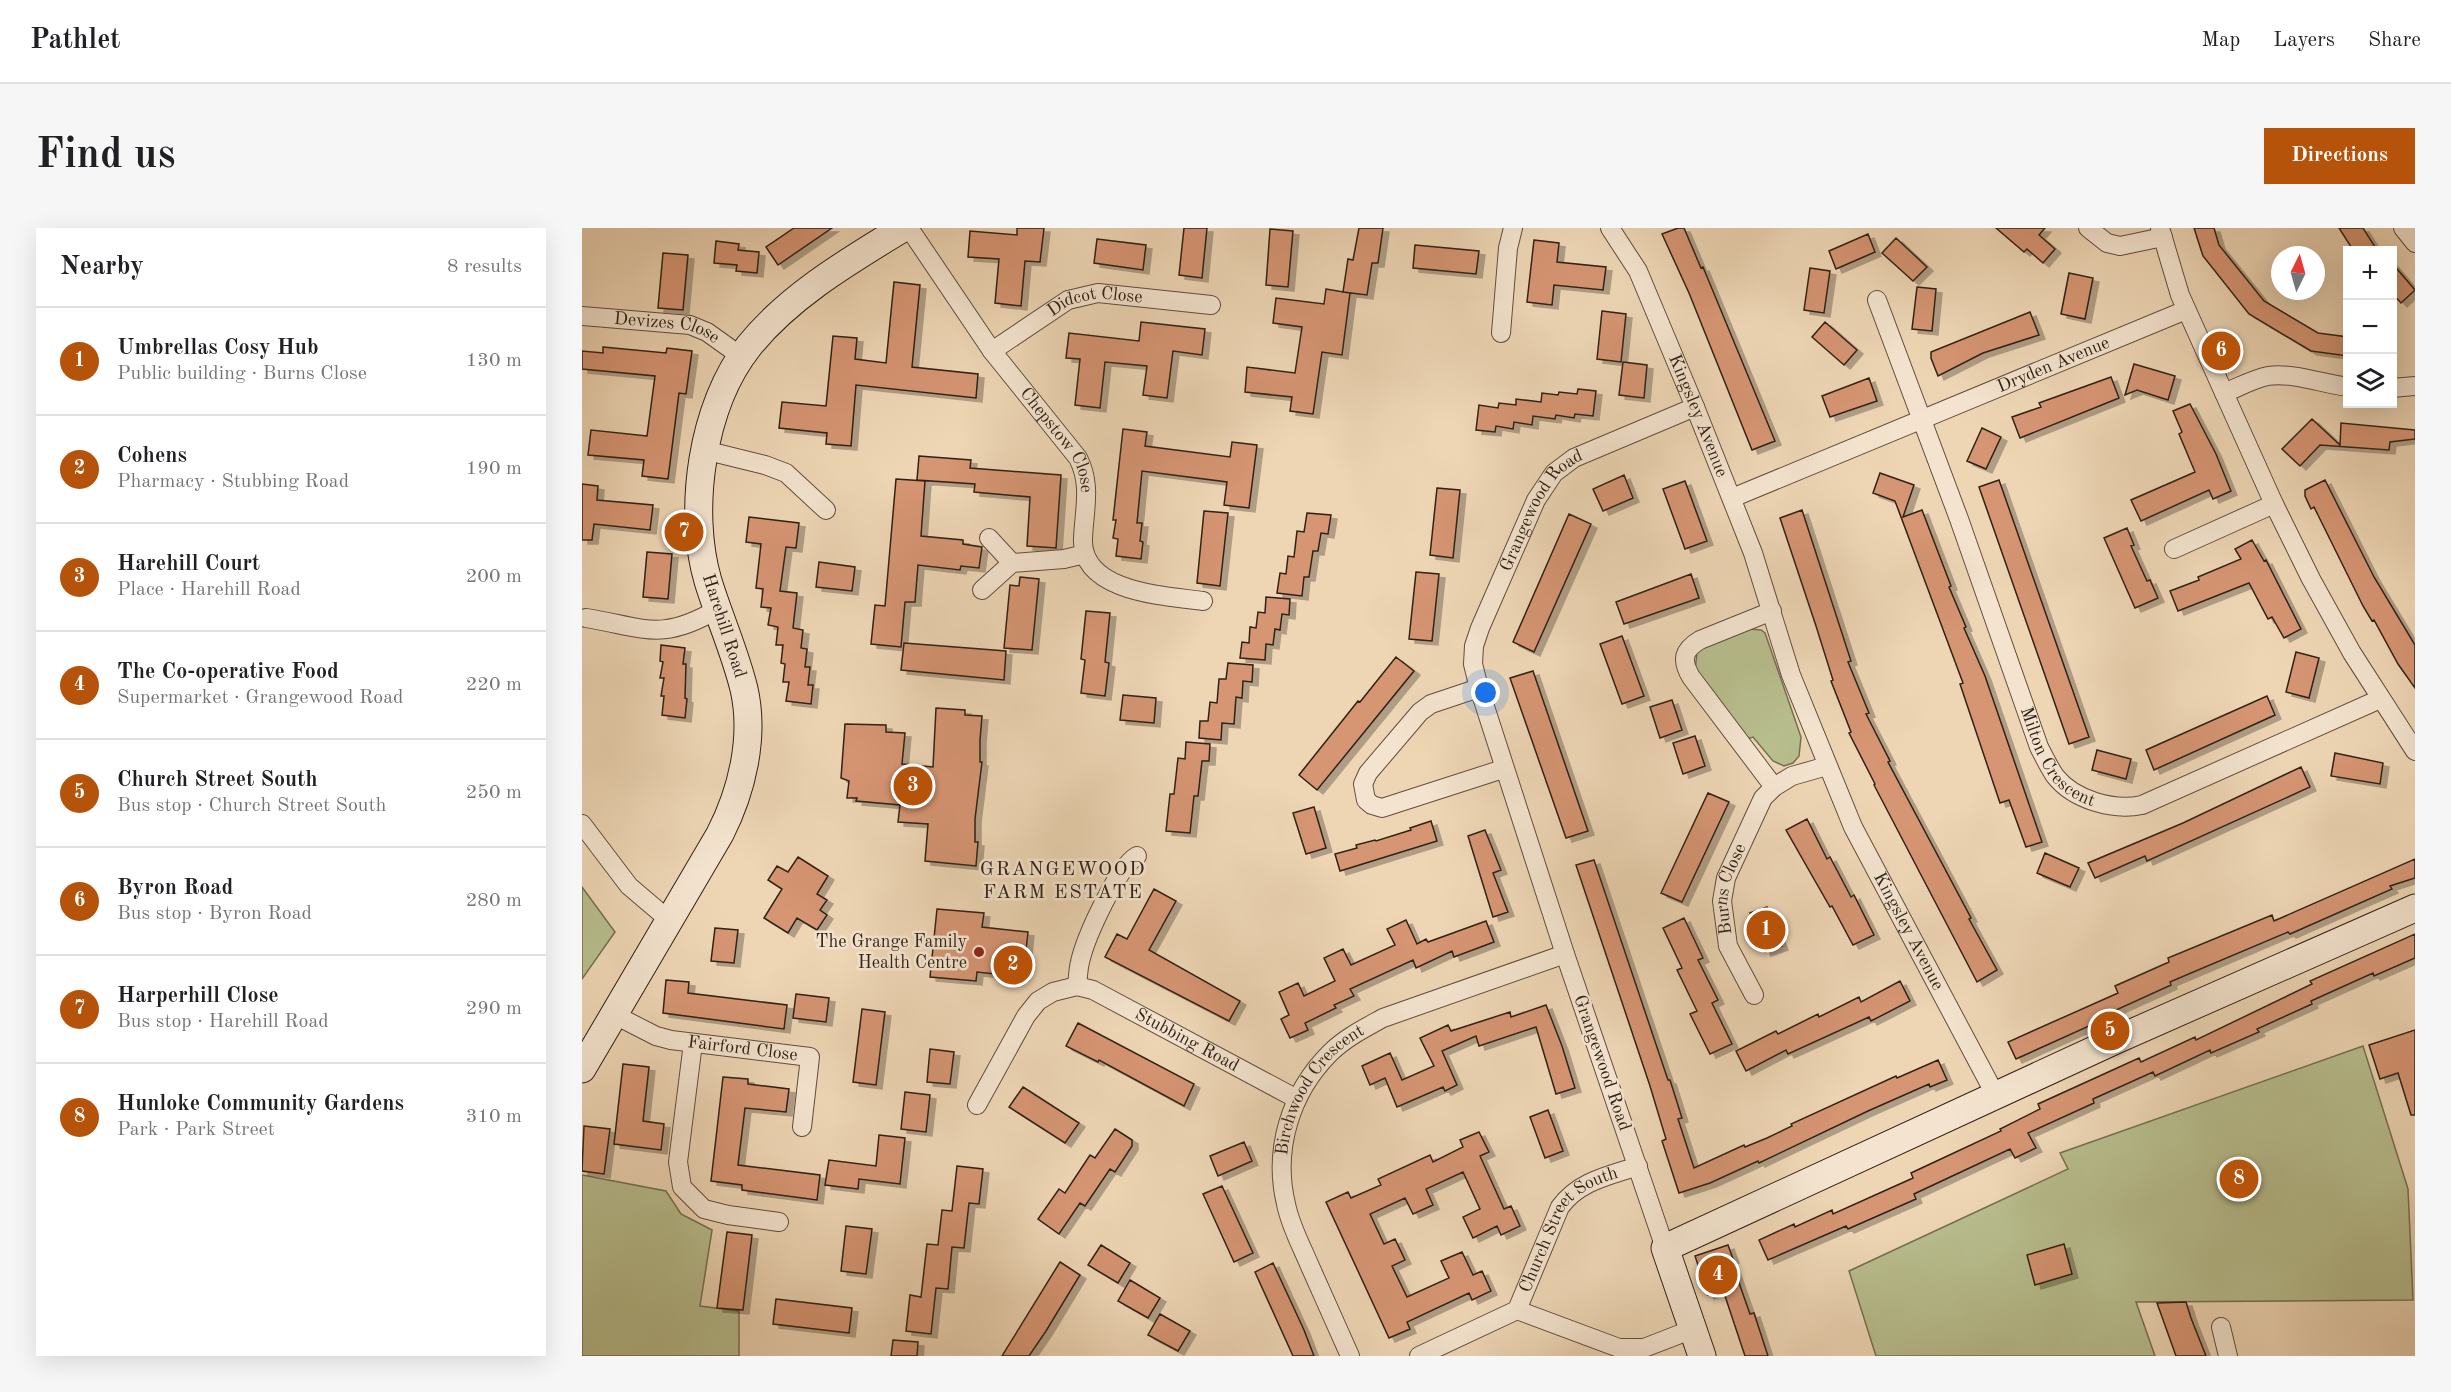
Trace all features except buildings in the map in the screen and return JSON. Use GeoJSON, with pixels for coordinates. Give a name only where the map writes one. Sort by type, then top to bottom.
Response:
{"type":"FeatureCollection","features":[{"type":"Feature","properties":{"kind":"street","name":"Harehill Road"},"geometry":{"type":"LineString","coordinates":[[582,1069],[732,811],[744,765],[747,724],[745,691],[704,564],[698,518],[704,450],[717,408],[733,372],[749,346],[796,299],[903,228]]}},
{"type":"Feature","properties":{"kind":"street","name":"Chepstow Close"},"geometry":{"type":"LineString","coordinates":[[909,228],[992,351],[1064,438],[1084,470],[1087,483],[1083,540],[1085,555]]}},
{"type":"Feature","properties":{"kind":"street"},"geometry":{"type":"LineString","coordinates":[[1501,333],[1508,248],[1514,228]]}},
{"type":"Feature","properties":{"kind":"street","name":"Kingsley Avenue"},"geometry":{"type":"LineString","coordinates":[[1610,228],[1638,271],[1732,498],[1772,611],[1791,675],[1852,827],[1996,1096]]}},
{"type":"Feature","properties":{"kind":"street"},"geometry":{"type":"LineString","coordinates":[[2088,228],[2106,243],[2120,246],[2162,233],[2186,310],[2274,504],[2311,579],[2380,699],[2415,751]]}},
{"type":"Feature","properties":{"kind":"street"},"geometry":{"type":"LineString","coordinates":[[2403,228],[2415,243]]}},
{"type":"Feature","properties":{"kind":"street","name":"Didcot Close"},"geometry":{"type":"LineString","coordinates":[[992,351],[1068,300],[1098,293],[1211,305]]}},
{"type":"Feature","properties":{"kind":"street"},"geometry":{"type":"LineString","coordinates":[[1877,300],[1922,418]]}},
{"type":"Feature","properties":{"kind":"street","name":"Dryden Avenue"},"geometry":{"type":"LineString","coordinates":[[1732,498],[2186,310]]}},
{"type":"Feature","properties":{"kind":"street","name":"Devizes Close"},"geometry":{"type":"LineString","coordinates":[[582,316],[690,325],[707,332],[742,357]]}},
{"type":"Feature","properties":{"kind":"street"},"geometry":{"type":"LineString","coordinates":[[2224,393],[2252,380],[2270,376],[2343,386]]}},
{"type":"Feature","properties":{"kind":"street"},"geometry":{"type":"LineString","coordinates":[[2397,388],[2415,386]]}},
{"type":"Feature","properties":{"kind":"street","name":"Grangewood Road"},"geometry":{"type":"LineString","coordinates":[[1695,407],[1574,458],[1563,465],[1546,483],[1536,500],[1477,637],[1473,664],[1503,769],[1702,1356]]}},
{"type":"Feature","properties":{"kind":"street","name":"Milton Crescent"},"geometry":{"type":"LineString","coordinates":[[1922,418],[2039,747],[2056,777],[2075,792],[2108,804],[2132,807],[2142,805],[2380,699]]}},
{"type":"Feature","properties":{"kind":"street"},"geometry":{"type":"LineString","coordinates":[[704,450],[765,465],[786,474],[826,510]]}},
{"type":"Feature","properties":{"kind":"street"},"geometry":{"type":"LineString","coordinates":[[2174,549],[2274,504]]}},
{"type":"Feature","properties":{"kind":"street"},"geometry":{"type":"LineString","coordinates":[[989,537],[1012,563]]}},
{"type":"Feature","properties":{"kind":"street"},"geometry":{"type":"LineString","coordinates":[[982,590],[1012,563],[1085,555],[1096,571],[1118,585],[1139,592],[1203,601]]}},
{"type":"Feature","properties":{"kind":"street"},"geometry":{"type":"LineString","coordinates":[[586,618],[661,631],[678,629],[718,609]]}},
{"type":"Feature","properties":{"kind":"street"},"geometry":{"type":"LineString","coordinates":[[1772,611],[1690,646],[1684,655],[1685,667],[1774,787],[1792,777],[1827,766]]}},
{"type":"Feature","properties":{"kind":"street"},"geometry":{"type":"LineString","coordinates":[[1479,688],[1431,704],[1420,712],[1368,773],[1363,784],[1363,792],[1366,800],[1382,808],[1503,769]]}},
{"type":"Feature","properties":{"kind":"street","name":"Burns Close"},"geometry":{"type":"LineString","coordinates":[[1754,995],[1728,946],[1722,901],[1730,868],[1763,798],[1774,787]]}},
{"type":"Feature","properties":{"kind":"street"},"geometry":{"type":"LineString","coordinates":[[582,824],[629,886],[669,920]]}},
{"type":"Feature","properties":{"kind":"street"},"geometry":{"type":"LineString","coordinates":[[977,1105],[1026,1016],[1038,1001],[1053,992],[1077,986],[1080,962],[1088,938],[1125,866],[1137,856]]}},
{"type":"Feature","properties":{"kind":"street"},"geometry":{"type":"LineString","coordinates":[[1665,1248],[2415,908]]}},
{"type":"Feature","properties":{"kind":"street","name":"Birchwood Crescent"},"geometry":{"type":"LineString","coordinates":[[1350,1356],[1286,1205],[1281,1169],[1283,1147],[1288,1120],[1297,1099],[1312,1073],[1331,1052],[1383,1018],[1565,954]]}},
{"type":"Feature","properties":{"kind":"street","name":"Stubbing Road"},"geometry":{"type":"LineString","coordinates":[[1077,986],[1093,990],[1297,1099]]}},
{"type":"Feature","properties":{"kind":"street","name":"Fairford Close"},"geometry":{"type":"LineString","coordinates":[[613,1014],[656,1036],[693,1043],[810,1057],[802,1127]]}},
{"type":"Feature","properties":{"kind":"street"},"geometry":{"type":"LineString","coordinates":[[693,1043],[678,1162],[682,1188],[699,1205],[711,1211],[780,1221]]}},
{"type":"Feature","properties":{"kind":"street","name":"Church Street South"},"geometry":{"type":"LineString","coordinates":[[1419,1356],[1517,1310],[1560,1208],[1567,1198],[1580,1187],[1638,1166]]}},
{"type":"Feature","properties":{"kind":"street","name":"Church Street South"},"geometry":{"type":"LineString","coordinates":[[1517,1310],[1619,1348],[1644,1348],[1693,1329]]}},
{"type":"Feature","properties":{"kind":"street"},"geometry":{"type":"LineString","coordinates":[[2221,1327],[2228,1356]]}},
{"type":"Feature","properties":{"kind":"green space"},"geometry":{"type":"Polygon","coordinates":[[[1750,629],[1761,630],[1765,633],[1801,737],[1799,756],[1793,763],[1784,766],[1773,761],[1753,737],[1747,739],[1695,671],[1697,653],[1702,647],[1750,629]]]}},
{"type":"Feature","properties":{"kind":"green space"},"geometry":{"type":"Polygon","coordinates":[[[582,887],[615,932],[582,979],[582,887]]]}},
{"type":"Feature","properties":{"kind":"green space"},"geometry":{"type":"Polygon","coordinates":[[[2363,1046],[2408,1189],[2413,1300],[2136,1302],[2155,1356],[1876,1356],[1849,1271],[2068,1169],[2060,1153],[2363,1046]]]}},
{"type":"Feature","properties":{"kind":"green space"},"geometry":{"type":"Polygon","coordinates":[[[582,1175],[666,1191],[681,1214],[712,1230],[700,1306],[739,1311],[739,1356],[582,1356],[582,1175]]]}},
{"type":"Feature","properties":{"kind":"place","name":"Byron Road"},"geometry":{"type":"Point","coordinates":[2221,351]}},
{"type":"Feature","properties":{"kind":"place","name":"Harperhill Close"},"geometry":{"type":"Point","coordinates":[684,532]}},
{"type":"Feature","properties":{"kind":"place","name":"Harehill Court"},"geometry":{"type":"Point","coordinates":[913,786]}},
{"type":"Feature","properties":{"kind":"place","name":"Umbrellas Cosy Hub"},"geometry":{"type":"Point","coordinates":[1766,930]}},
{"type":"Feature","properties":{"kind":"place","name":"The Grange Family Health Centre"},"geometry":{"type":"Point","coordinates":[979,952]}},
{"type":"Feature","properties":{"kind":"place","name":"Cohens"},"geometry":{"type":"Point","coordinates":[1013,965]}},
{"type":"Feature","properties":{"kind":"place","name":"Church Street South"},"geometry":{"type":"Point","coordinates":[2110,1031]}},
{"type":"Feature","properties":{"kind":"place","name":"Hunloke Community Gardens"},"geometry":{"type":"Point","coordinates":[2239,1179]}},
{"type":"Feature","properties":{"kind":"place","name":"The Co-operative Food"},"geometry":{"type":"Point","coordinates":[1718,1275]}},
{"type":"Feature","properties":{"kind":"district","name":"GRANGEWOOD FARM ESTATE"},"geometry":{"type":"Point","coordinates":[1063,882]}}]}
